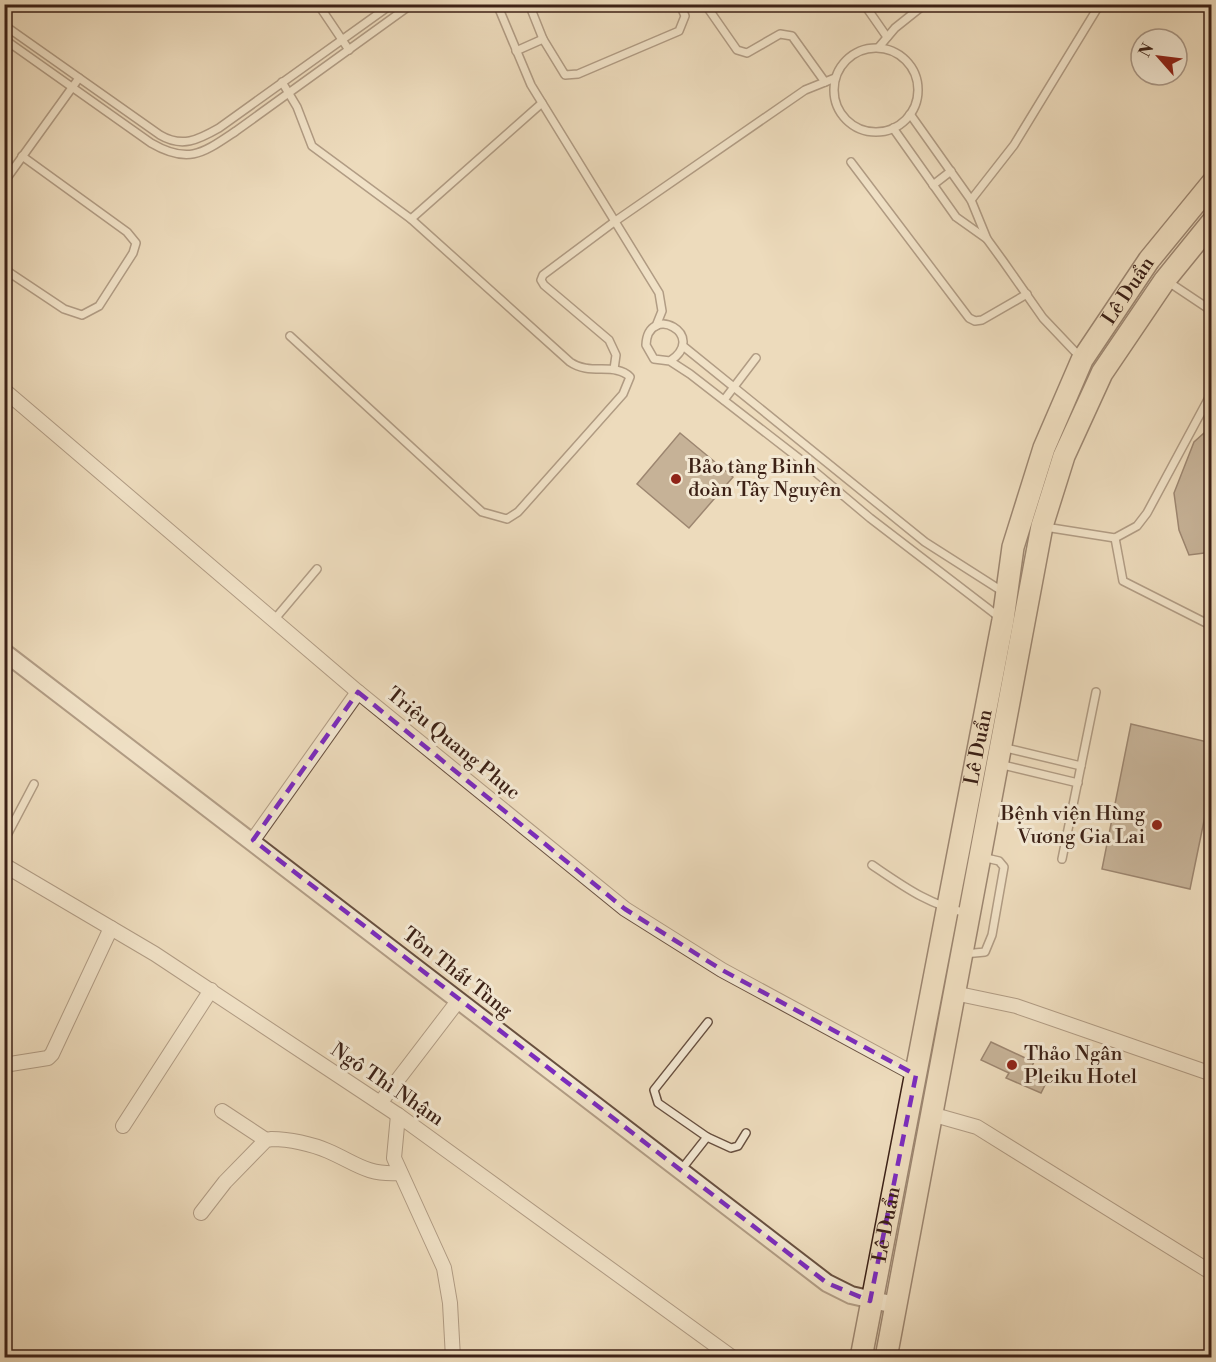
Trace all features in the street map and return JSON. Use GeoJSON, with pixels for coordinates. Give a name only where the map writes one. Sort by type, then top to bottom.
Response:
{"type":"FeatureCollection","features":[{"type":"Feature","properties":{"kind":"main road","name":"Lê Duẩn"},"geometry":{"type":"LineString","coordinates":[[861,1358],[870,1300],[916,1075],[1003,620],[1013,547],[1044,448],[1082,360],[1149,260],[1212,183]]}},
{"type":"Feature","properties":{"kind":"main road","name":"Lê Duẩn"},"geometry":{"type":"LineString","coordinates":[[892,1356],[895,1305],[1042,526],[1064,456],[1102,372],[1165,280],[1212,222]]}},
{"type":"Feature","properties":{"kind":"main road"},"geometry":{"type":"LineString","coordinates":[[1082,360],[1102,372]]}},
{"type":"Feature","properties":{"kind":"street","name":"Triệu Quang Phục"},"geometry":{"type":"LineString","coordinates":[[4,390],[358,692],[625,909],[722,970],[916,1075]]}},
{"type":"Feature","properties":{"kind":"street","name":"Tôn Thất Tùng"},"geometry":{"type":"LineString","coordinates":[[4,652],[253,840],[458,1001],[827,1283],[838,1290],[895,1305]]}},
{"type":"Feature","properties":{"kind":"street"},"geometry":{"type":"LineString","coordinates":[[253,840],[358,692]]}},
{"type":"Feature","properties":{"kind":"street","name":"Ngô Thì Nhậm"},"geometry":{"type":"LineString","coordinates":[[4,865],[211,990],[398,1115],[733,1358]]}},
{"type":"Feature","properties":{"kind":"street"},"geometry":{"type":"LineString","coordinates":[[4,1065],[48,1058],[52,1054],[111,928]]}},
{"type":"Feature","properties":{"kind":"street"},"geometry":{"type":"LineString","coordinates":[[123,1126],[211,990]]}},
{"type":"Feature","properties":{"kind":"street"},"geometry":{"type":"LineString","coordinates":[[954,993],[1016,1006],[1212,1074]]}},
{"type":"Feature","properties":{"kind":"street"},"geometry":{"type":"LineString","coordinates":[[380,1103],[458,1001]]}},
{"type":"Feature","properties":{"kind":"street"},"geometry":{"type":"LineString","coordinates":[[222,1112],[266,1140],[276,1139],[315,1146],[359,1168],[379,1174],[399,1173]]}},
{"type":"Feature","properties":{"kind":"street"},"geometry":{"type":"LineString","coordinates":[[931,1114],[977,1126],[1212,1273]]}},
{"type":"Feature","properties":{"kind":"street"},"geometry":{"type":"LineString","coordinates":[[398,1115],[394,1158],[444,1268],[450,1303],[453,1358]]}},
{"type":"Feature","properties":{"kind":"street"},"geometry":{"type":"LineString","coordinates":[[201,1213],[225,1182],[266,1140]]}},
{"type":"Feature","properties":{"kind":"lane"},"geometry":{"type":"LineString","coordinates":[[318,4],[349,50]]}},
{"type":"Feature","properties":{"kind":"lane"},"geometry":{"type":"LineString","coordinates":[[4,25],[167,140],[183,142],[201,139],[230,120],[392,4]]}},
{"type":"Feature","properties":{"kind":"lane"},"geometry":{"type":"LineString","coordinates":[[497,4],[516,51],[542,103],[659,293],[662,311],[656,326],[646,338],[646,345],[654,358],[670,361],[724,400],[870,518],[1003,620]]}},
{"type":"Feature","properties":{"kind":"lane"},"geometry":{"type":"LineString","coordinates":[[529,4],[543,39],[566,75],[578,74],[679,31],[685,16],[680,4]]}},
{"type":"Feature","properties":{"kind":"lane"},"geometry":{"type":"LineString","coordinates":[[705,4],[737,50],[747,53],[780,34],[792,36],[825,82]]}},
{"type":"Feature","properties":{"kind":"lane"},"geometry":{"type":"LineString","coordinates":[[864,4],[887,37]]}},
{"type":"Feature","properties":{"kind":"lane"},"geometry":{"type":"LineString","coordinates":[[879,47],[887,37],[925,4]]}},
{"type":"Feature","properties":{"kind":"lane"},"geometry":{"type":"LineString","coordinates":[[971,200],[1014,145],[1100,4]]}},
{"type":"Feature","properties":{"kind":"lane"},"geometry":{"type":"LineString","coordinates":[[4,39],[137,134],[167,152],[182,156],[208,149],[236,131],[409,6]]}},
{"type":"Feature","properties":{"kind":"lane"},"geometry":{"type":"LineString","coordinates":[[16,48],[22,38]]}},
{"type":"Feature","properties":{"kind":"lane"},"geometry":{"type":"LineString","coordinates":[[516,51],[543,39]]}},
{"type":"Feature","properties":{"kind":"lane"},"geometry":{"type":"LineString","coordinates":[[879,47],[890,49],[903,57],[913,69],[918,84],[917,100],[910,114],[893,128],[869,132],[848,122],[835,103],[833,87],[835,78],[846,59],[859,50],[879,47]]}},
{"type":"Feature","properties":{"kind":"lane"},"geometry":{"type":"LineString","coordinates":[[4,182],[79,78]]}},
{"type":"Feature","properties":{"kind":"lane"},"geometry":{"type":"LineString","coordinates":[[614,369],[616,355],[609,340],[541,280],[551,269],[615,222],[805,90],[835,78]]}},
{"type":"Feature","properties":{"kind":"lane"},"geometry":{"type":"LineString","coordinates":[[282,82],[312,146],[411,219],[570,362],[586,370],[614,369],[630,377],[623,394],[518,512],[507,519],[482,512],[290,336]]}},
{"type":"Feature","properties":{"kind":"lane"},"geometry":{"type":"LineString","coordinates":[[411,219],[542,103]]}},
{"type":"Feature","properties":{"kind":"lane"},"geometry":{"type":"LineString","coordinates":[[910,114],[971,200],[987,239],[1043,318],[1082,360]]}},
{"type":"Feature","properties":{"kind":"lane"},"geometry":{"type":"LineString","coordinates":[[230,120],[236,131]]}},
{"type":"Feature","properties":{"kind":"lane"},"geometry":{"type":"LineString","coordinates":[[137,134],[142,123]]}},
{"type":"Feature","properties":{"kind":"lane"},"geometry":{"type":"LineString","coordinates":[[893,128],[956,217],[987,239]]}},
{"type":"Feature","properties":{"kind":"lane"},"geometry":{"type":"LineString","coordinates":[[4,269],[64,309],[82,315],[99,306],[133,253],[136,243],[127,232],[22,156]]}},
{"type":"Feature","properties":{"kind":"lane"},"geometry":{"type":"LineString","coordinates":[[851,162],[969,318],[975,321],[982,320],[1027,294]]}},
{"type":"Feature","properties":{"kind":"lane"},"geometry":{"type":"LineString","coordinates":[[4,166],[12,171]]}},
{"type":"Feature","properties":{"kind":"lane"},"geometry":{"type":"LineString","coordinates":[[933,185],[951,171]]}},
{"type":"Feature","properties":{"kind":"lane"},"geometry":{"type":"LineString","coordinates":[[1165,280],[1212,311]]}},
{"type":"Feature","properties":{"kind":"lane"},"geometry":{"type":"LineString","coordinates":[[656,326],[666,324],[676,327],[682,336],[683,346],[678,355],[670,361]]}},
{"type":"Feature","properties":{"kind":"lane"},"geometry":{"type":"LineString","coordinates":[[683,346],[925,542],[1007,595]]}},
{"type":"Feature","properties":{"kind":"lane"},"geometry":{"type":"LineString","coordinates":[[724,400],[756,358]]}},
{"type":"Feature","properties":{"kind":"lane"},"geometry":{"type":"LineString","coordinates":[[1042,526],[1115,538],[1137,526],[1147,513],[1212,392]]}},
{"type":"Feature","properties":{"kind":"lane"},"geometry":{"type":"LineString","coordinates":[[801,460],[810,447]]}},
{"type":"Feature","properties":{"kind":"lane"},"geometry":{"type":"LineString","coordinates":[[870,518],[882,506]]}},
{"type":"Feature","properties":{"kind":"lane"},"geometry":{"type":"LineString","coordinates":[[1115,538],[1123,581],[1212,626]]}},
{"type":"Feature","properties":{"kind":"lane"},"geometry":{"type":"LineString","coordinates":[[916,554],[925,542]]}},
{"type":"Feature","properties":{"kind":"lane"},"geometry":{"type":"LineString","coordinates":[[274,620],[317,569]]}},
{"type":"Feature","properties":{"kind":"lane"},"geometry":{"type":"LineString","coordinates":[[1062,859],[1096,692]]}},
{"type":"Feature","properties":{"kind":"lane"},"geometry":{"type":"LineString","coordinates":[[998,754],[1081,766]]}},
{"type":"Feature","properties":{"kind":"lane"},"geometry":{"type":"LineString","coordinates":[[998,754],[1078,783]]}},
{"type":"Feature","properties":{"kind":"lane"},"geometry":{"type":"LineString","coordinates":[[4,841],[34,784]]}},
{"type":"Feature","properties":{"kind":"lane"},"geometry":{"type":"LineString","coordinates":[[961,954],[985,952],[992,935],[1004,867],[999,861],[980,856]]}},
{"type":"Feature","properties":{"kind":"lane"},"geometry":{"type":"LineString","coordinates":[[872,865],[915,895],[946,909],[969,913]]}},
{"type":"Feature","properties":{"kind":"lane"},"geometry":{"type":"LineString","coordinates":[[708,1022],[654,1090],[658,1103],[706,1137],[735,1147],[746,1133]]}},
{"type":"Feature","properties":{"kind":"lane"},"geometry":{"type":"LineString","coordinates":[[681,1170],[706,1137]]}},
{"type":"Feature","properties":{"kind":"highlighted area"},"geometry":{"type":"Polygon","coordinates":[[[358,692],[625,909],[722,970],[916,1075],[870,1301],[827,1283],[253,840],[358,692]]]}},
{"type":"Feature","properties":{"kind":"building"},"geometry":{"type":"Polygon","coordinates":[[[1212,426],[1212,552],[1189,555],[1179,530],[1174,493],[1194,442],[1212,426]]]}},
{"type":"Feature","properties":{"kind":"building"},"geometry":{"type":"Polygon","coordinates":[[[680,433],[733,477],[689,528],[637,484],[680,433]]]}},
{"type":"Feature","properties":{"kind":"building","name":"Bệnh viện Hùng Vương Gia Lai"},"geometry":{"type":"Polygon","coordinates":[[[1131,724],[1212,743],[1212,782],[1190,889],[1102,869],[1131,724]]]}},
{"type":"Feature","properties":{"kind":"building","name":"Thảo Ngân Pleiku Hotel"},"geometry":{"type":"Polygon","coordinates":[[[991,1042],[1034,1062],[1031,1068],[1049,1077],[1041,1093],[1006,1078],[1009,1073],[981,1060],[991,1042]]]}},
{"type":"Feature","properties":{"kind":"place","name":"Bảo tàng Binh đoàn Tây Nguyên"},"geometry":{"type":"Point","coordinates":[676,479]}},
{"type":"Feature","properties":{"kind":"place","name":"Bệnh viện Hùng Vương Gia Lai"},"geometry":{"type":"Point","coordinates":[1157,825]}},
{"type":"Feature","properties":{"kind":"place","name":"Thảo Ngân Pleiku Hotel"},"geometry":{"type":"Point","coordinates":[1012,1065]}}]}
